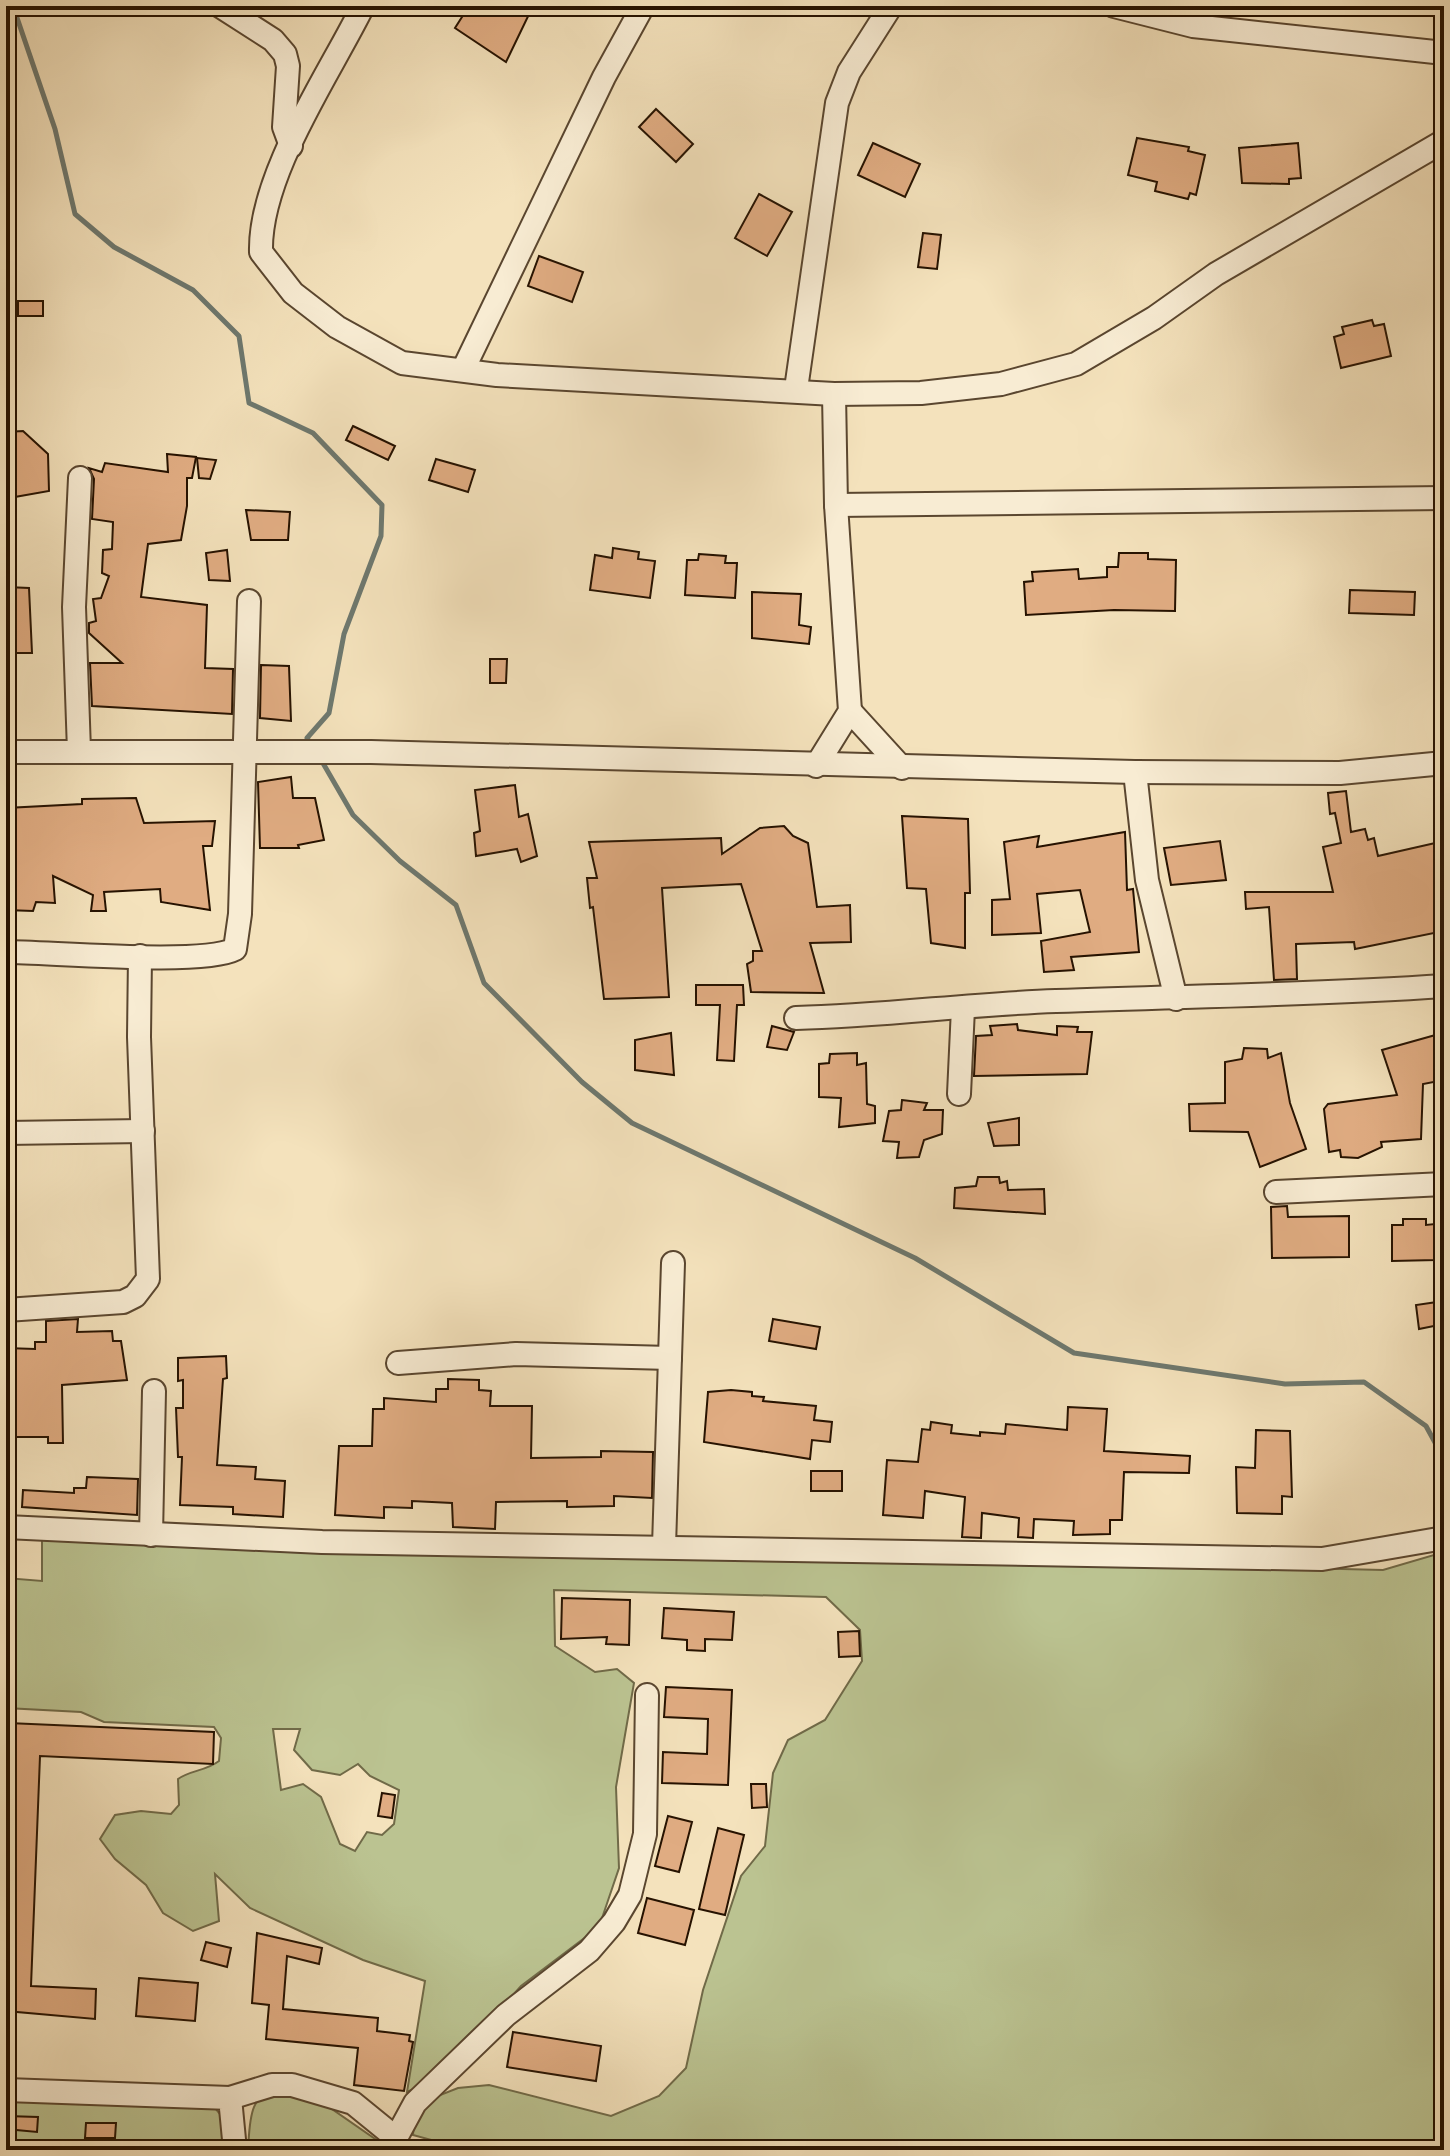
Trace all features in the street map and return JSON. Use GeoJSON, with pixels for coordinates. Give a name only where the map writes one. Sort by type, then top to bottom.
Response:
{"type":"FeatureCollection","features":[{"type":"Feature","properties":{"kind":"street"},"geometry":{"type":"LineString","coordinates":[[220,6],[273,40],[285,54],[288,66],[284,127],[291,146]]}},
{"type":"Feature","properties":{"kind":"street"},"geometry":{"type":"LineString","coordinates":[[363,6],[291,146],[265,212],[261,252],[293,293],[365,346],[402,363],[463,370],[796,389],[834,394],[921,393],[1001,384],[1076,364],[1154,318],[1216,274],[1444,141]]}},
{"type":"Feature","properties":{"kind":"street"},"geometry":{"type":"LineString","coordinates":[[463,370],[604,77],[643,6]]}},
{"type":"Feature","properties":{"kind":"street"},"geometry":{"type":"LineString","coordinates":[[796,389],[837,103],[855,61],[891,6]]}},
{"type":"Feature","properties":{"kind":"street"},"geometry":{"type":"LineString","coordinates":[[1114,6],[1193,26],[1444,53]]}},
{"type":"Feature","properties":{"kind":"street"},"geometry":{"type":"LineString","coordinates":[[816,766],[850,711],[836,505],[834,394]]}},
{"type":"Feature","properties":{"kind":"street"},"geometry":{"type":"LineString","coordinates":[[79,751],[74,594],[80,478]]}},
{"type":"Feature","properties":{"kind":"street"},"geometry":{"type":"LineString","coordinates":[[836,505],[1444,498]]}},
{"type":"Feature","properties":{"kind":"street"},"geometry":{"type":"LineString","coordinates":[[6,952],[140,956],[199,955],[235,949],[240,914],[249,601]]}},
{"type":"Feature","properties":{"kind":"street"},"geometry":{"type":"LineString","coordinates":[[850,711],[902,768]]}},
{"type":"Feature","properties":{"kind":"street"},"geometry":{"type":"LineString","coordinates":[[6,752],[334,752],[1135,772],[1340,773],[1444,763]]}},
{"type":"Feature","properties":{"kind":"street"},"geometry":{"type":"LineString","coordinates":[[1135,772],[1147,880],[1176,999]]}},
{"type":"Feature","properties":{"kind":"street"},"geometry":{"type":"LineString","coordinates":[[6,1310],[106,1306],[123,1302],[141,1289],[149,1269],[140,956]]}},
{"type":"Feature","properties":{"kind":"street"},"geometry":{"type":"LineString","coordinates":[[796,1018],[1055,1001],[1326,995],[1444,986]]}},
{"type":"Feature","properties":{"kind":"street"},"geometry":{"type":"LineString","coordinates":[[959,1094],[963,1008]]}},
{"type":"Feature","properties":{"kind":"street"},"geometry":{"type":"LineString","coordinates":[[6,1133],[143,1131]]}},
{"type":"Feature","properties":{"kind":"street"},"geometry":{"type":"LineString","coordinates":[[1276,1192],[1444,1184]]}},
{"type":"Feature","properties":{"kind":"street"},"geometry":{"type":"LineString","coordinates":[[664,1546],[673,1263]]}},
{"type":"Feature","properties":{"kind":"street"},"geometry":{"type":"LineString","coordinates":[[398,1363],[516,1354],[670,1358]]}},
{"type":"Feature","properties":{"kind":"street"},"geometry":{"type":"LineString","coordinates":[[151,1535],[154,1391]]}},
{"type":"Feature","properties":{"kind":"street"},"geometry":{"type":"LineString","coordinates":[[6,1527],[151,1535],[1322,1559],[1444,1538]]}},
{"type":"Feature","properties":{"kind":"street"},"geometry":{"type":"LineString","coordinates":[[6,2090],[230,2098],[272,2085],[292,2085],[353,2103],[398,2144],[415,2103],[506,2015],[589,1951],[614,1922],[630,1895],[645,1834],[647,1695]]}},
{"type":"Feature","properties":{"kind":"street"},"geometry":{"type":"LineString","coordinates":[[230,2098],[235,2150]]}},
{"type":"Feature","properties":{"kind":"green space"},"geometry":{"type":"Polygon","coordinates":[[[42,1536],[1383,1570],[1444,1552],[1444,2150],[435,2150],[435,2141],[413,2135],[414,2122],[435,2097],[458,2088],[489,2085],[611,2116],[659,2096],[686,2068],[703,1990],[741,1876],[765,1846],[773,1773],[788,1740],[825,1720],[862,1661],[860,1630],[826,1597],[554,1590],[555,1646],[595,1672],[617,1669],[634,1683],[616,1787],[619,1868],[599,1927],[521,1986],[440,2077],[407,2092],[425,1981],[363,1960],[250,1908],[215,1874],[219,1921],[193,1931],[163,1913],[146,1885],[115,1859],[100,1839],[115,1815],[141,1811],[171,1814],[179,1805],[178,1779],[219,1761],[221,1738],[214,1727],[104,1722],[81,1712],[6,1708],[6,1578],[42,1581],[42,1536]],[[273,1729],[281,1790],[303,1784],[321,1797],[340,1844],[355,1851],[367,1832],[382,1835],[394,1824],[399,1790],[370,1776],[358,1764],[340,1775],[312,1770],[294,1750],[300,1729],[273,1729]]]}},
{"type":"Feature","properties":{"kind":"green space"},"geometry":{"type":"Polygon","coordinates":[[[280,2089],[326,2105],[391,2150],[248,2150],[256,2102],[270,2091],[280,2089]]]}},
{"type":"Feature","properties":{"kind":"green space"},"geometry":{"type":"Polygon","coordinates":[[[6,2099],[215,2108],[226,2121],[227,2150],[6,2150],[6,2099]]]}},
{"type":"Feature","properties":{"kind":"building"},"geometry":{"type":"Polygon","coordinates":[[[469,6],[533,6],[506,62],[455,28],[469,6]]]}},
{"type":"Feature","properties":{"kind":"building"},"geometry":{"type":"Polygon","coordinates":[[[656,109],[693,144],[676,162],[639,127],[656,109]]]}},
{"type":"Feature","properties":{"kind":"building"},"geometry":{"type":"Polygon","coordinates":[[[1137,138],[1189,147],[1188,151],[1205,155],[1196,195],[1190,193],[1188,199],[1155,191],[1157,182],[1128,175],[1137,138]]]}},
{"type":"Feature","properties":{"kind":"building"},"geometry":{"type":"Polygon","coordinates":[[[873,143],[920,164],[905,197],[858,175],[873,143]]]}},
{"type":"Feature","properties":{"kind":"building"},"geometry":{"type":"Polygon","coordinates":[[[1298,143],[1301,178],[1289,179],[1289,184],[1242,183],[1239,148],[1298,143]]]}},
{"type":"Feature","properties":{"kind":"building"},"geometry":{"type":"Polygon","coordinates":[[[759,194],[792,212],[767,256],[735,238],[759,194]]]}},
{"type":"Feature","properties":{"kind":"building"},"geometry":{"type":"Polygon","coordinates":[[[923,233],[941,235],[937,269],[918,267],[923,233]]]}},
{"type":"Feature","properties":{"kind":"building"},"geometry":{"type":"Polygon","coordinates":[[[539,256],[583,272],[572,302],[528,286],[539,256]]]}},
{"type":"Feature","properties":{"kind":"building"},"geometry":{"type":"Polygon","coordinates":[[[18,301],[43,301],[43,316],[18,316],[18,301]]]}},
{"type":"Feature","properties":{"kind":"building"},"geometry":{"type":"Polygon","coordinates":[[[1372,320],[1374,326],[1384,324],[1391,356],[1341,368],[1334,337],[1344,334],[1342,327],[1372,320]]]}},
{"type":"Feature","properties":{"kind":"building"},"geometry":{"type":"Polygon","coordinates":[[[353,426],[395,446],[388,460],[346,440],[353,426]]]}},
{"type":"Feature","properties":{"kind":"building"},"geometry":{"type":"Polygon","coordinates":[[[23,431],[48,454],[49,491],[9,498],[6,432],[23,431]]]}},
{"type":"Feature","properties":{"kind":"building"},"geometry":{"type":"Polygon","coordinates":[[[167,454],[196,457],[192,478],[187,478],[187,506],[181,540],[148,544],[141,597],[207,605],[205,668],[233,669],[232,714],[92,706],[90,663],[122,663],[89,633],[89,623],[96,621],[93,599],[101,598],[109,576],[102,573],[103,550],[112,549],[113,522],[92,519],[94,479],[89,468],[102,472],[105,463],[168,472],[167,454]]]}},
{"type":"Feature","properties":{"kind":"building"},"geometry":{"type":"Polygon","coordinates":[[[197,458],[216,460],[210,479],[199,478],[197,458]]]}},
{"type":"Feature","properties":{"kind":"building"},"geometry":{"type":"Polygon","coordinates":[[[436,459],[475,470],[468,492],[429,480],[436,459]]]}},
{"type":"Feature","properties":{"kind":"building"},"geometry":{"type":"Polygon","coordinates":[[[246,510],[290,512],[288,540],[251,540],[246,510]]]}},
{"type":"Feature","properties":{"kind":"building"},"geometry":{"type":"Polygon","coordinates":[[[613,548],[639,552],[638,559],[655,561],[650,598],[590,590],[595,555],[612,558],[613,548]]]}},
{"type":"Feature","properties":{"kind":"building"},"geometry":{"type":"Polygon","coordinates":[[[227,550],[230,581],[209,580],[206,553],[227,550]]]}},
{"type":"Feature","properties":{"kind":"building"},"geometry":{"type":"Polygon","coordinates":[[[1119,553],[1148,553],[1148,559],[1176,560],[1175,611],[1114,610],[1026,615],[1024,582],[1033,581],[1032,572],[1078,569],[1079,579],[1107,577],[1107,567],[1118,567],[1119,553]]]}},
{"type":"Feature","properties":{"kind":"building"},"geometry":{"type":"Polygon","coordinates":[[[699,554],[726,556],[725,563],[737,563],[735,598],[685,595],[687,560],[698,560],[699,554]]]}},
{"type":"Feature","properties":{"kind":"building"},"geometry":{"type":"Polygon","coordinates":[[[6,587],[29,588],[32,653],[6,653],[6,587]]]}},
{"type":"Feature","properties":{"kind":"building"},"geometry":{"type":"Polygon","coordinates":[[[1350,590],[1415,592],[1414,615],[1349,613],[1350,590]]]}},
{"type":"Feature","properties":{"kind":"building"},"geometry":{"type":"Polygon","coordinates":[[[752,592],[801,594],[799,625],[811,627],[809,644],[752,638],[752,592]]]}},
{"type":"Feature","properties":{"kind":"building"},"geometry":{"type":"Polygon","coordinates":[[[490,659],[507,659],[506,683],[490,683],[490,659]]]}},
{"type":"Feature","properties":{"kind":"building"},"geometry":{"type":"Polygon","coordinates":[[[261,665],[289,666],[291,721],[260,718],[261,665]]]}},
{"type":"Feature","properties":{"kind":"building"},"geometry":{"type":"Polygon","coordinates":[[[291,777],[293,798],[315,798],[324,840],[298,845],[299,848],[260,848],[258,782],[291,777]]]}},
{"type":"Feature","properties":{"kind":"building"},"geometry":{"type":"Polygon","coordinates":[[[515,785],[519,817],[528,814],[537,856],[521,862],[517,849],[476,856],[474,833],[480,831],[475,790],[515,785]]]}},
{"type":"Feature","properties":{"kind":"building"},"geometry":{"type":"Polygon","coordinates":[[[1346,791],[1351,832],[1365,829],[1368,840],[1374,838],[1378,856],[1444,841],[1444,931],[1355,949],[1354,942],[1296,944],[1297,979],[1274,980],[1269,907],[1246,909],[1245,892],[1333,892],[1323,847],[1341,843],[1335,813],[1330,814],[1328,793],[1346,791]]]}},
{"type":"Feature","properties":{"kind":"building"},"geometry":{"type":"Polygon","coordinates":[[[136,798],[144,823],[215,821],[212,846],[203,846],[210,910],[161,902],[160,889],[104,892],[106,911],[91,911],[93,895],[53,876],[55,903],[36,902],[33,911],[6,910],[6,808],[82,804],[82,799],[136,798]]]}},
{"type":"Feature","properties":{"kind":"building"},"geometry":{"type":"Polygon","coordinates":[[[902,816],[968,819],[970,893],[965,893],[965,948],[931,943],[926,889],[907,888],[902,816]]]}},
{"type":"Feature","properties":{"kind":"building"},"geometry":{"type":"Polygon","coordinates":[[[784,826],[793,836],[808,843],[817,907],[850,905],[851,942],[810,943],[824,993],[751,992],[747,964],[753,961],[753,951],[762,951],[741,884],[662,888],[669,997],[604,999],[587,878],[597,878],[589,842],[721,838],[722,854],[760,828],[784,826]]]}},
{"type":"Feature","properties":{"kind":"building"},"geometry":{"type":"Polygon","coordinates":[[[1125,832],[1127,890],[1133,889],[1139,952],[1071,957],[1074,970],[1044,972],[1041,941],[1090,932],[1080,890],[1037,894],[1041,933],[992,935],[992,900],[1010,899],[1004,842],[1039,836],[1037,847],[1125,832]]]}},
{"type":"Feature","properties":{"kind":"building"},"geometry":{"type":"Polygon","coordinates":[[[1220,841],[1226,880],[1171,885],[1164,848],[1220,841]]]}},
{"type":"Feature","properties":{"kind":"building"},"geometry":{"type":"Polygon","coordinates":[[[696,985],[743,985],[744,1005],[737,1005],[734,1061],[717,1060],[720,1005],[696,1005],[696,985]]]}},
{"type":"Feature","properties":{"kind":"building"},"geometry":{"type":"Polygon","coordinates":[[[1017,1024],[1018,1030],[1057,1035],[1057,1026],[1078,1027],[1077,1032],[1092,1032],[1087,1074],[974,1076],[976,1036],[992,1035],[990,1026],[1017,1024]]]}},
{"type":"Feature","properties":{"kind":"building"},"geometry":{"type":"Polygon","coordinates":[[[772,1026],[794,1032],[787,1050],[767,1047],[772,1026]]]}},
{"type":"Feature","properties":{"kind":"building"},"geometry":{"type":"Polygon","coordinates":[[[671,1033],[674,1075],[635,1070],[635,1040],[671,1033]]]}},
{"type":"Feature","properties":{"kind":"building"},"geometry":{"type":"Polygon","coordinates":[[[1439,1034],[1444,1050],[1444,1080],[1423,1084],[1421,1139],[1381,1142],[1382,1147],[1358,1158],[1341,1157],[1340,1150],[1329,1152],[1324,1109],[1328,1104],[1397,1095],[1382,1050],[1439,1034]]]}},
{"type":"Feature","properties":{"kind":"building"},"geometry":{"type":"Polygon","coordinates":[[[1244,1048],[1267,1049],[1268,1058],[1281,1053],[1290,1103],[1306,1149],[1260,1167],[1248,1132],[1190,1131],[1189,1104],[1225,1103],[1225,1062],[1242,1059],[1244,1048]]]}},
{"type":"Feature","properties":{"kind":"building"},"geometry":{"type":"Polygon","coordinates":[[[857,1053],[857,1065],[866,1063],[867,1104],[875,1106],[875,1123],[839,1127],[841,1098],[819,1097],[819,1064],[829,1063],[830,1054],[857,1053]]]}},
{"type":"Feature","properties":{"kind":"building"},"geometry":{"type":"Polygon","coordinates":[[[902,1100],[927,1103],[924,1110],[943,1110],[942,1134],[924,1140],[919,1157],[897,1158],[899,1142],[883,1141],[889,1111],[901,1110],[902,1100]]]}},
{"type":"Feature","properties":{"kind":"building"},"geometry":{"type":"Polygon","coordinates":[[[1019,1118],[1019,1145],[994,1146],[988,1123],[1019,1118]]]}},
{"type":"Feature","properties":{"kind":"building"},"geometry":{"type":"Polygon","coordinates":[[[978,1177],[999,1177],[1000,1183],[1007,1181],[1008,1190],[1044,1189],[1045,1214],[954,1208],[955,1188],[976,1186],[978,1177]]]}},
{"type":"Feature","properties":{"kind":"building"},"geometry":{"type":"Polygon","coordinates":[[[1287,1206],[1288,1217],[1349,1216],[1349,1257],[1272,1258],[1271,1207],[1287,1206]]]}},
{"type":"Feature","properties":{"kind":"building"},"geometry":{"type":"Polygon","coordinates":[[[1403,1219],[1426,1219],[1426,1225],[1435,1224],[1436,1260],[1392,1261],[1392,1225],[1403,1225],[1403,1219]]]}},
{"type":"Feature","properties":{"kind":"building"},"geometry":{"type":"Polygon","coordinates":[[[1444,1301],[1444,1324],[1419,1329],[1416,1305],[1444,1301]]]}},
{"type":"Feature","properties":{"kind":"building"},"geometry":{"type":"Polygon","coordinates":[[[78,1319],[77,1332],[112,1331],[113,1341],[121,1341],[127,1380],[62,1385],[63,1443],[48,1443],[48,1437],[6,1437],[6,1348],[35,1349],[35,1342],[46,1342],[46,1321],[78,1319]]]}},
{"type":"Feature","properties":{"kind":"building"},"geometry":{"type":"Polygon","coordinates":[[[773,1319],[820,1327],[816,1349],[769,1341],[773,1319]]]}},
{"type":"Feature","properties":{"kind":"building"},"geometry":{"type":"Polygon","coordinates":[[[226,1356],[227,1378],[223,1379],[217,1465],[256,1467],[255,1479],[285,1481],[283,1517],[233,1514],[233,1507],[180,1505],[182,1457],[178,1457],[176,1408],[183,1408],[183,1380],[178,1381],[178,1358],[226,1356]]]}},
{"type":"Feature","properties":{"kind":"building"},"geometry":{"type":"Polygon","coordinates":[[[448,1379],[479,1380],[479,1390],[491,1391],[490,1406],[532,1406],[531,1458],[601,1457],[601,1451],[653,1452],[652,1498],[614,1496],[614,1506],[567,1507],[567,1501],[496,1502],[495,1529],[453,1527],[452,1503],[412,1501],[412,1508],[384,1507],[384,1518],[335,1515],[339,1446],[372,1446],[373,1409],[384,1409],[384,1398],[436,1402],[436,1389],[448,1389],[448,1379]]]}},
{"type":"Feature","properties":{"kind":"building"},"geometry":{"type":"Polygon","coordinates":[[[708,1392],[752,1392],[752,1396],[764,1397],[763,1401],[816,1406],[814,1420],[832,1422],[830,1442],[812,1440],[810,1459],[704,1442],[708,1392]]]}},
{"type":"Feature","properties":{"kind":"building"},"geometry":{"type":"Polygon","coordinates":[[[1068,1407],[1107,1409],[1104,1451],[1190,1456],[1189,1473],[1124,1472],[1122,1520],[1110,1520],[1110,1534],[1073,1535],[1074,1521],[1034,1519],[1033,1538],[1018,1537],[1019,1518],[982,1513],[981,1538],[962,1537],[965,1497],[925,1491],[923,1518],[883,1515],[887,1460],[918,1462],[922,1429],[930,1430],[931,1422],[952,1425],[951,1433],[980,1436],[980,1432],[1005,1434],[1006,1424],[1067,1430],[1068,1407]]]}},
{"type":"Feature","properties":{"kind":"building"},"geometry":{"type":"Polygon","coordinates":[[[1256,1430],[1290,1431],[1292,1497],[1282,1496],[1282,1514],[1237,1513],[1236,1467],[1255,1468],[1256,1430]]]}},
{"type":"Feature","properties":{"kind":"building"},"geometry":{"type":"Polygon","coordinates":[[[811,1471],[842,1471],[842,1491],[811,1491],[811,1471]]]}},
{"type":"Feature","properties":{"kind":"building"},"geometry":{"type":"Polygon","coordinates":[[[87,1477],[138,1479],[137,1515],[22,1507],[23,1490],[74,1493],[74,1488],[86,1488],[87,1477]]]}},
{"type":"Feature","properties":{"kind":"building"},"geometry":{"type":"Polygon","coordinates":[[[562,1598],[630,1600],[629,1645],[606,1644],[607,1637],[561,1639],[562,1598]]]}},
{"type":"Feature","properties":{"kind":"building"},"geometry":{"type":"Polygon","coordinates":[[[664,1608],[734,1612],[732,1640],[705,1639],[705,1651],[687,1650],[687,1640],[662,1638],[664,1608]]]}},
{"type":"Feature","properties":{"kind":"building"},"geometry":{"type":"Polygon","coordinates":[[[859,1631],[860,1656],[839,1657],[838,1632],[859,1631]]]}},
{"type":"Feature","properties":{"kind":"building"},"geometry":{"type":"Polygon","coordinates":[[[666,1687],[732,1690],[728,1785],[662,1783],[663,1752],[707,1754],[708,1719],[664,1717],[666,1687]]]}},
{"type":"Feature","properties":{"kind":"building"},"geometry":{"type":"Polygon","coordinates":[[[8,1723],[214,1732],[213,1764],[40,1756],[31,1986],[96,1989],[95,2019],[6,2011],[8,1723]]]}},
{"type":"Feature","properties":{"kind":"building"},"geometry":{"type":"Polygon","coordinates":[[[751,1784],[766,1784],[767,1807],[752,1808],[751,1784]]]}},
{"type":"Feature","properties":{"kind":"building"},"geometry":{"type":"Polygon","coordinates":[[[382,1793],[395,1795],[392,1818],[378,1816],[382,1793]]]}},
{"type":"Feature","properties":{"kind":"building"},"geometry":{"type":"Polygon","coordinates":[[[668,1816],[692,1822],[679,1872],[655,1866],[668,1816]]]}},
{"type":"Feature","properties":{"kind":"building"},"geometry":{"type":"Polygon","coordinates":[[[718,1828],[744,1835],[725,1915],[699,1909],[718,1828]]]}},
{"type":"Feature","properties":{"kind":"building"},"geometry":{"type":"Polygon","coordinates":[[[647,1898],[694,1910],[685,1945],[638,1933],[647,1898]]]}},
{"type":"Feature","properties":{"kind":"building"},"geometry":{"type":"Polygon","coordinates":[[[257,1933],[322,1948],[319,1964],[287,1956],[283,2009],[378,2018],[377,2031],[410,2035],[409,2041],[413,2042],[404,2091],[354,2085],[358,2048],[266,2039],[269,2005],[252,2003],[257,1933]]]}},
{"type":"Feature","properties":{"kind":"building"},"geometry":{"type":"Polygon","coordinates":[[[206,1942],[231,1948],[227,1967],[201,1960],[206,1942]]]}},
{"type":"Feature","properties":{"kind":"building"},"geometry":{"type":"Polygon","coordinates":[[[139,1978],[198,1983],[195,2021],[136,2016],[139,1978]]]}},
{"type":"Feature","properties":{"kind":"building"},"geometry":{"type":"Polygon","coordinates":[[[513,2032],[601,2046],[596,2081],[507,2067],[513,2032]]]}},
{"type":"Feature","properties":{"kind":"building"},"geometry":{"type":"Polygon","coordinates":[[[6,2116],[38,2117],[37,2132],[6,2129],[6,2116]]]}},
{"type":"Feature","properties":{"kind":"building"},"geometry":{"type":"Polygon","coordinates":[[[86,2123],[116,2123],[115,2138],[85,2138],[86,2123]]]}},
{"type":"Feature","properties":{"kind":"waterway"},"geometry":{"type":"LineString","coordinates":[[13,6],[55,129],[75,214],[114,247],[193,290],[239,336],[249,403],[313,433],[382,505],[381,536],[344,634],[329,713],[307,738],[312,746]]}},
{"type":"Feature","properties":{"kind":"waterway"},"geometry":{"type":"LineString","coordinates":[[320,758],[353,815],[400,861],[456,905],[484,983],[582,1082],[632,1123],[915,1258],[1074,1353],[1285,1384],[1364,1382],[1426,1426],[1444,1459]]}}]}
